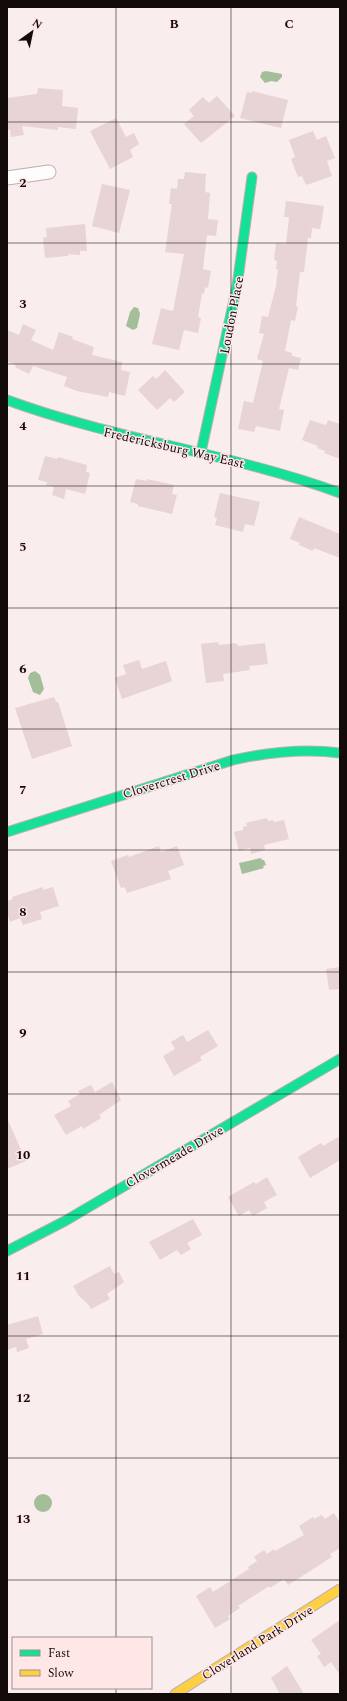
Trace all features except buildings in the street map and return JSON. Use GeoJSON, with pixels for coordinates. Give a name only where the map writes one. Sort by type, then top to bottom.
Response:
{"type":"FeatureCollection","features":[{"type":"Feature","properties":{"kind":"street"},"geometry":{"type":"LineString","coordinates":[[7,178],[49,172]]}},
{"type":"Feature","properties":{"kind":"street","name":"Loudon Place"},"geometry":{"type":"LineString","coordinates":[[202,452],[237,286],[252,177]]}},
{"type":"Feature","properties":{"kind":"street","name":"Fredericksburg Way East"},"geometry":{"type":"LineString","coordinates":[[7,400],[67,422],[202,452],[292,475],[340,493]]}},
{"type":"Feature","properties":{"kind":"street","name":"Clovercrest Drive"},"geometry":{"type":"LineString","coordinates":[[7,832],[218,764],[250,756],[294,750],[340,753]]}},
{"type":"Feature","properties":{"kind":"street","name":"Clovermeade Drive"},"geometry":{"type":"LineString","coordinates":[[7,1251],[65,1221],[340,1059]]}},
{"type":"Feature","properties":{"kind":"street","name":"Cloverland Park Drive"},"geometry":{"type":"LineString","coordinates":[[174,1694],[340,1589]]}},
{"type":"Feature","properties":{"kind":"shaded area"},"geometry":{"type":"Polygon","coordinates":[[[266,71],[282,74],[282,77],[277,82],[271,81],[265,83],[260,77],[262,72],[266,71]]]}},
{"type":"Feature","properties":{"kind":"shaded area"},"geometry":{"type":"Polygon","coordinates":[[[134,307],[138,308],[140,314],[137,328],[133,330],[126,326],[130,312],[134,307]]]}},
{"type":"Feature","properties":{"kind":"shaded area"},"geometry":{"type":"Polygon","coordinates":[[[35,671],[40,675],[44,689],[40,695],[33,692],[28,678],[30,673],[35,671]]]}},
{"type":"Feature","properties":{"kind":"shaded area"},"geometry":{"type":"Polygon","coordinates":[[[261,858],[264,860],[266,865],[263,866],[264,868],[242,874],[239,863],[261,858]]]}},
{"type":"Feature","properties":{"kind":"shaded area"},"geometry":{"type":"Polygon","coordinates":[[[43,1494],[49,1497],[52,1503],[49,1509],[43,1512],[37,1509],[34,1503],[37,1497],[43,1494]]]}},
{"type":"Feature","properties":{"kind":"traffic: fast"},"geometry":{"type":"LineString","coordinates":[[201,452],[237,286],[252,177]]}},
{"type":"Feature","properties":{"kind":"traffic: fast"},"geometry":{"type":"LineString","coordinates":[[7,400],[90,426],[257,467],[340,493]]}},
{"type":"Feature","properties":{"kind":"traffic: fast"},"geometry":{"type":"LineString","coordinates":[[7,832],[233,760],[260,755],[299,751],[340,753]]}},
{"type":"Feature","properties":{"kind":"traffic: fast"},"geometry":{"type":"LineString","coordinates":[[7,1251],[65,1221],[340,1059]]}},
{"type":"Feature","properties":{"kind":"traffic: slow"},"geometry":{"type":"LineString","coordinates":[[175,1694],[340,1589]]}}]}
